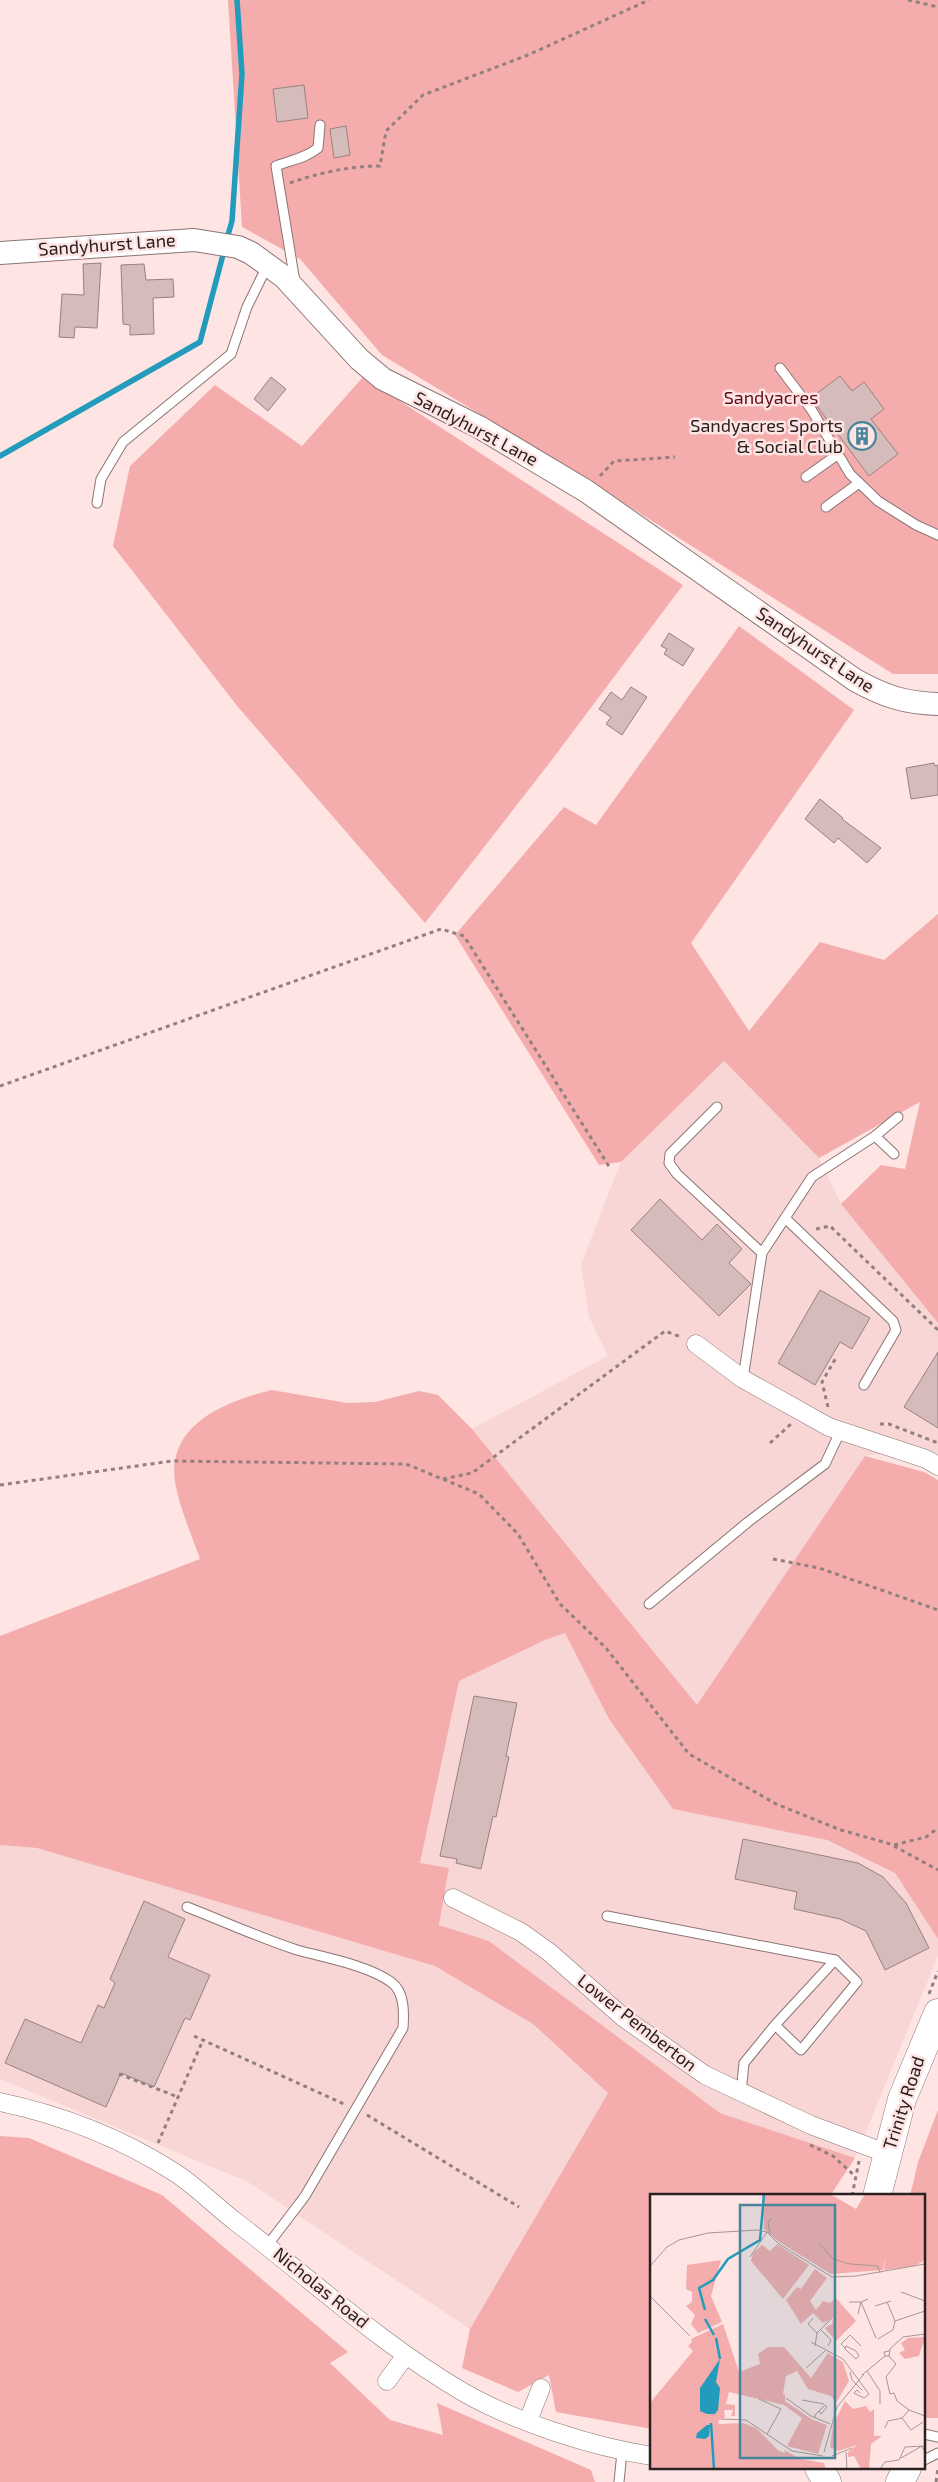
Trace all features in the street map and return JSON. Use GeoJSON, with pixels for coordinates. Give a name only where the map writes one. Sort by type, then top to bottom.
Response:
{"type":"FeatureCollection","features":[{"type":"Feature","properties":{"kind":"main road","name":"Trinity Road"},"geometry":{"type":"LineString","coordinates":[[877,2194],[875,2150],[902,2100],[938,2013]]}},
{"type":"Feature","properties":{"kind":"main road"},"geometry":{"type":"LineString","coordinates":[[820,2470],[827,2482]]}},
{"type":"Feature","properties":{"kind":"street","name":"Sandyhurst Lane"},"geometry":{"type":"LineString","coordinates":[[0,253],[170,240],[227,245],[268,264],[297,292],[359,359],[383,379],[479,426],[586,491],[854,680],[883,695],[906,701],[938,704]]}},
{"type":"Feature","properties":{"kind":"street"},"geometry":{"type":"LineString","coordinates":[[696,1344],[743,1379],[823,1424],[840,1432],[926,1459],[938,1466]]}},
{"type":"Feature","properties":{"kind":"street","name":"Lower Pemberton"},"geometry":{"type":"LineString","coordinates":[[452,1898],[522,1932],[549,1952],[624,2018],[705,2075],[811,2125],[875,2150]]}},
{"type":"Feature","properties":{"kind":"street","name":"Nicholas Road"},"geometry":{"type":"LineString","coordinates":[[0,2102],[60,2117],[126,2144],[176,2173],[406,2355],[464,2392],[528,2421],[622,2452],[650,2456]]}},
{"type":"Feature","properties":{"kind":"street"},"geometry":{"type":"LineString","coordinates":[[387,2381],[406,2355]]}},
{"type":"Feature","properties":{"kind":"street"},"geometry":{"type":"LineString","coordinates":[[528,2421],[541,2388]]}},
{"type":"Feature","properties":{"kind":"lane"},"geometry":{"type":"LineString","coordinates":[[297,292],[276,166],[294,158],[309,156],[318,148],[320,125]]}},
{"type":"Feature","properties":{"kind":"lane"},"geometry":{"type":"LineString","coordinates":[[97,503],[100,479],[123,442],[231,354],[247,307],[268,264]]}},
{"type":"Feature","properties":{"kind":"lane"},"geometry":{"type":"LineString","coordinates":[[780,368],[811,409],[850,474],[878,501],[916,525],[938,535]]}},
{"type":"Feature","properties":{"kind":"lane"},"geometry":{"type":"LineString","coordinates":[[806,478],[837,455]]}},
{"type":"Feature","properties":{"kind":"lane"},"geometry":{"type":"LineString","coordinates":[[826,507],[859,483]]}},
{"type":"Feature","properties":{"kind":"lane"},"geometry":{"type":"LineString","coordinates":[[717,1107],[670,1154],[669,1163],[677,1174],[762,1253]]}},
{"type":"Feature","properties":{"kind":"lane"},"geometry":{"type":"LineString","coordinates":[[743,1379],[762,1253],[812,1177],[875,1136],[898,1117]]}},
{"type":"Feature","properties":{"kind":"lane"},"geometry":{"type":"LineString","coordinates":[[875,1136],[894,1154]]}},
{"type":"Feature","properties":{"kind":"lane"},"geometry":{"type":"LineString","coordinates":[[785,1218],[893,1321],[896,1330],[864,1385]]}},
{"type":"Feature","properties":{"kind":"lane"},"geometry":{"type":"LineString","coordinates":[[649,1604],[748,1522],[825,1464],[840,1432]]}},
{"type":"Feature","properties":{"kind":"lane"},"geometry":{"type":"LineString","coordinates":[[187,1907],[296,1950],[366,1970],[392,1982],[400,1995],[404,2008],[403,2028],[305,2196],[267,2246]]}},
{"type":"Feature","properties":{"kind":"lane"},"geometry":{"type":"LineString","coordinates":[[607,1916],[835,1960],[857,1982],[801,2050],[775,2025]]}},
{"type":"Feature","properties":{"kind":"lane"},"geometry":{"type":"LineString","coordinates":[[742,2094],[744,2063],[775,2025],[835,1960]]}},
{"type":"Feature","properties":{"kind":"lane"},"geometry":{"type":"LineString","coordinates":[[618,2482],[622,2452]]}},
{"type":"Feature","properties":{"kind":"lane"},"geometry":{"type":"LineString","coordinates":[[926,2460],[938,2452]]}},
{"type":"Feature","properties":{"kind":"path"},"geometry":{"type":"LineString","coordinates":[[278,187],[313,174],[380,166],[386,131],[423,95],[528,55],[648,0]]}},
{"type":"Feature","properties":{"kind":"path"},"geometry":{"type":"LineString","coordinates":[[908,0],[938,7]]}},
{"type":"Feature","properties":{"kind":"path"},"geometry":{"type":"LineString","coordinates":[[586,491],[614,461],[675,457]]}},
{"type":"Feature","properties":{"kind":"path"},"geometry":{"type":"LineString","coordinates":[[0,1086],[441,929],[464,936],[610,1168]]}},
{"type":"Feature","properties":{"kind":"path"},"geometry":{"type":"LineString","coordinates":[[805,1237],[810,1230],[830,1226],[938,1330]]}},
{"type":"Feature","properties":{"kind":"path"},"geometry":{"type":"LineString","coordinates":[[443,1479],[472,1473],[665,1331],[696,1344]]}},
{"type":"Feature","properties":{"kind":"path"},"geometry":{"type":"LineString","coordinates":[[823,1424],[828,1407],[822,1382],[836,1356]]}},
{"type":"Feature","properties":{"kind":"path"},"geometry":{"type":"LineString","coordinates":[[770,1444],[802,1413]]}},
{"type":"Feature","properties":{"kind":"path"},"geometry":{"type":"LineString","coordinates":[[0,1485],[172,1461],[406,1464],[443,1479],[479,1494],[518,1534],[560,1604],[606,1648],[689,1754],[776,1804],[841,1830],[894,1845],[938,1870]]}},
{"type":"Feature","properties":{"kind":"path"},"geometry":{"type":"LineString","coordinates":[[773,1559],[819,1568],[938,1610]]}},
{"type":"Feature","properties":{"kind":"path"},"geometry":{"type":"LineString","coordinates":[[894,1845],[926,1837],[938,1828]]}},
{"type":"Feature","properties":{"kind":"path"},"geometry":{"type":"LineString","coordinates":[[194,2036],[356,2109],[519,2207]]}},
{"type":"Feature","properties":{"kind":"path"},"geometry":{"type":"LineString","coordinates":[[151,2159],[203,2040]]}},
{"type":"Feature","properties":{"kind":"path"},"geometry":{"type":"LineString","coordinates":[[119,2074],[178,2097]]}},
{"type":"Feature","properties":{"kind":"path"},"geometry":{"type":"LineString","coordinates":[[811,2125],[806,2144],[833,2156],[855,2176]]}},
{"type":"Feature","properties":{"kind":"path"},"geometry":{"type":"LineString","coordinates":[[852,2194],[855,2176],[875,2150]]}},
{"type":"Feature","properties":{"kind":"path"},"geometry":{"type":"LineString","coordinates":[[936,2482],[938,2466]]}},
{"type":"Feature","properties":{"kind":"shaded area"},"geometry":{"type":"Polygon","coordinates":[[[724,1061],[819,1158],[841,1204],[938,1323],[938,1455],[926,1449],[865,1456],[699,1708],[472,1429],[608,1356],[589,1317],[581,1265],[604,1205],[621,1162],[724,1061]]]}},
{"type":"Feature","properties":{"kind":"shaded area"},"geometry":{"type":"Polygon","coordinates":[[[565,1633],[609,1719],[673,1808],[827,1840],[895,1873],[938,1939],[938,1956],[855,2158],[720,2113],[489,1941],[439,1925],[449,1869],[420,1864],[459,1681],[545,1640],[565,1633]]]}},
{"type":"Feature","properties":{"kind":"shaded area"},"geometry":{"type":"Polygon","coordinates":[[[0,1845],[37,1848],[436,1966],[533,2024],[608,2093],[470,2329],[248,2182],[0,2079],[0,1845]]]}},
{"type":"Feature","properties":{"kind":"green space","name":"Sandyacres"},"geometry":{"type":"Polygon","coordinates":[[[228,0],[938,0],[938,674],[893,674],[564,465],[382,355],[300,259],[242,227],[228,0]],[[304,85],[273,89],[277,122],[308,118],[304,85]],[[346,126],[330,129],[334,158],[350,155],[346,126]]]}},
{"type":"Feature","properties":{"kind":"green space"},"geometry":{"type":"Polygon","coordinates":[[[363,377],[683,585],[551,761],[425,923],[238,707],[113,546],[130,466],[215,385],[302,446],[363,377]]]}},
{"type":"Feature","properties":{"kind":"green space"},"geometry":{"type":"Polygon","coordinates":[[[739,626],[854,710],[691,943],[749,1031],[820,942],[884,960],[938,914],[938,1323],[841,1204],[881,1165],[905,1169],[920,1102],[819,1158],[724,1061],[621,1162],[599,1165],[455,935],[564,807],[596,825],[739,626]]]}},
{"type":"Feature","properties":{"kind":"green space"},"geometry":{"type":"Polygon","coordinates":[[[272,1390],[347,1403],[375,1402],[419,1391],[438,1395],[472,1429],[697,1705],[865,1456],[924,1472],[938,1480],[938,1939],[895,1873],[827,1840],[673,1809],[609,1719],[565,1633],[545,1640],[459,1681],[420,1863],[449,1868],[439,1925],[489,1941],[720,2113],[855,2158],[831,2194],[650,2194],[650,2429],[556,2412],[549,2375],[518,2392],[462,2368],[470,2329],[608,2093],[533,2024],[435,1966],[37,1848],[0,1845],[0,1636],[200,1559],[175,1482],[175,1462],[180,1445],[190,1430],[203,1418],[236,1401],[272,1390]]]}},
{"type":"Feature","properties":{"kind":"green space"},"geometry":{"type":"Polygon","coordinates":[[[938,2110],[938,2418],[926,2418],[926,2194],[910,2194],[918,2162],[938,2110]]]}},
{"type":"Feature","properties":{"kind":"green space"},"geometry":{"type":"Polygon","coordinates":[[[0,2136],[29,2138],[162,2195],[348,2352],[330,2363],[390,2420],[443,2435],[437,2403],[591,2470],[595,2482],[0,2482],[0,2136]]]}},
{"type":"Feature","properties":{"kind":"building"},"geometry":{"type":"Polygon","coordinates":[[[304,85],[308,118],[277,122],[273,89],[304,85]]]}},
{"type":"Feature","properties":{"kind":"building"},"geometry":{"type":"Polygon","coordinates":[[[346,126],[350,155],[334,158],[330,129],[346,126]]]}},
{"type":"Feature","properties":{"kind":"building"},"geometry":{"type":"Polygon","coordinates":[[[101,263],[97,328],[75,327],[74,338],[59,337],[62,294],[84,295],[83,264],[101,263]]]}},
{"type":"Feature","properties":{"kind":"building"},"geometry":{"type":"Polygon","coordinates":[[[144,264],[146,280],[173,279],[174,297],[153,298],[154,334],[130,335],[130,325],[123,324],[121,265],[144,264]]]}},
{"type":"Feature","properties":{"kind":"building","name":"Sandyacres Sports & Social Club"},"geometry":{"type":"Polygon","coordinates":[[[840,376],[852,391],[864,382],[884,409],[871,419],[898,454],[869,476],[811,398],[840,376]]]}},
{"type":"Feature","properties":{"kind":"building"},"geometry":{"type":"Polygon","coordinates":[[[271,377],[286,389],[268,411],[254,399],[271,377]]]}},
{"type":"Feature","properties":{"kind":"building"},"geometry":{"type":"Polygon","coordinates":[[[669,633],[694,649],[683,666],[664,654],[667,649],[661,646],[669,633]]]}},
{"type":"Feature","properties":{"kind":"building"},"geometry":{"type":"Polygon","coordinates":[[[631,687],[647,697],[622,735],[606,724],[611,717],[599,709],[611,692],[622,700],[631,687]]]}},
{"type":"Feature","properties":{"kind":"building"},"geometry":{"type":"Polygon","coordinates":[[[934,763],[935,766],[938,765],[938,795],[911,799],[906,768],[934,763]]]}},
{"type":"Feature","properties":{"kind":"building"},"geometry":{"type":"Polygon","coordinates":[[[820,799],[842,819],[881,848],[867,863],[838,838],[834,843],[805,819],[820,799]]]}},
{"type":"Feature","properties":{"kind":"building"},"geometry":{"type":"Polygon","coordinates":[[[660,1199],[702,1240],[717,1224],[742,1249],[729,1263],[751,1284],[719,1316],[631,1230],[660,1199]]]}},
{"type":"Feature","properties":{"kind":"building"},"geometry":{"type":"Polygon","coordinates":[[[820,1290],[870,1318],[852,1349],[840,1342],[815,1385],[778,1363],[820,1290]]]}},
{"type":"Feature","properties":{"kind":"building"},"geometry":{"type":"Polygon","coordinates":[[[938,1352],[938,1428],[904,1407],[938,1352]]]}},
{"type":"Feature","properties":{"kind":"building"},"geometry":{"type":"Polygon","coordinates":[[[474,1696],[517,1703],[506,1756],[509,1757],[496,1817],[493,1816],[481,1869],[456,1863],[457,1859],[440,1856],[474,1696]]]}},
{"type":"Feature","properties":{"kind":"building"},"geometry":{"type":"Polygon","coordinates":[[[743,1839],[858,1863],[883,1877],[906,1903],[929,1948],[885,1970],[866,1931],[840,1919],[794,1909],[797,1892],[735,1879],[743,1839]]]}},
{"type":"Feature","properties":{"kind":"building"},"geometry":{"type":"Polygon","coordinates":[[[144,1901],[185,1919],[168,1957],[210,1975],[190,2020],[185,2018],[154,2087],[121,2073],[106,2107],[5,2063],[25,2019],[81,2043],[98,2005],[104,2008],[115,1983],[110,1979],[144,1901]]]}},
{"type":"Feature","properties":{"kind":"waterway"},"geometry":{"type":"LineString","coordinates":[[226,242],[232,221],[242,74],[237,0]]}},
{"type":"Feature","properties":{"kind":"waterway"},"geometry":{"type":"LineString","coordinates":[[0,456],[200,342],[224,251]]}},
{"type":"Feature","properties":{"kind":"place","name":"Sandyacres Sports & Social Club"},"geometry":{"type":"Point","coordinates":[862,436]}}]}
